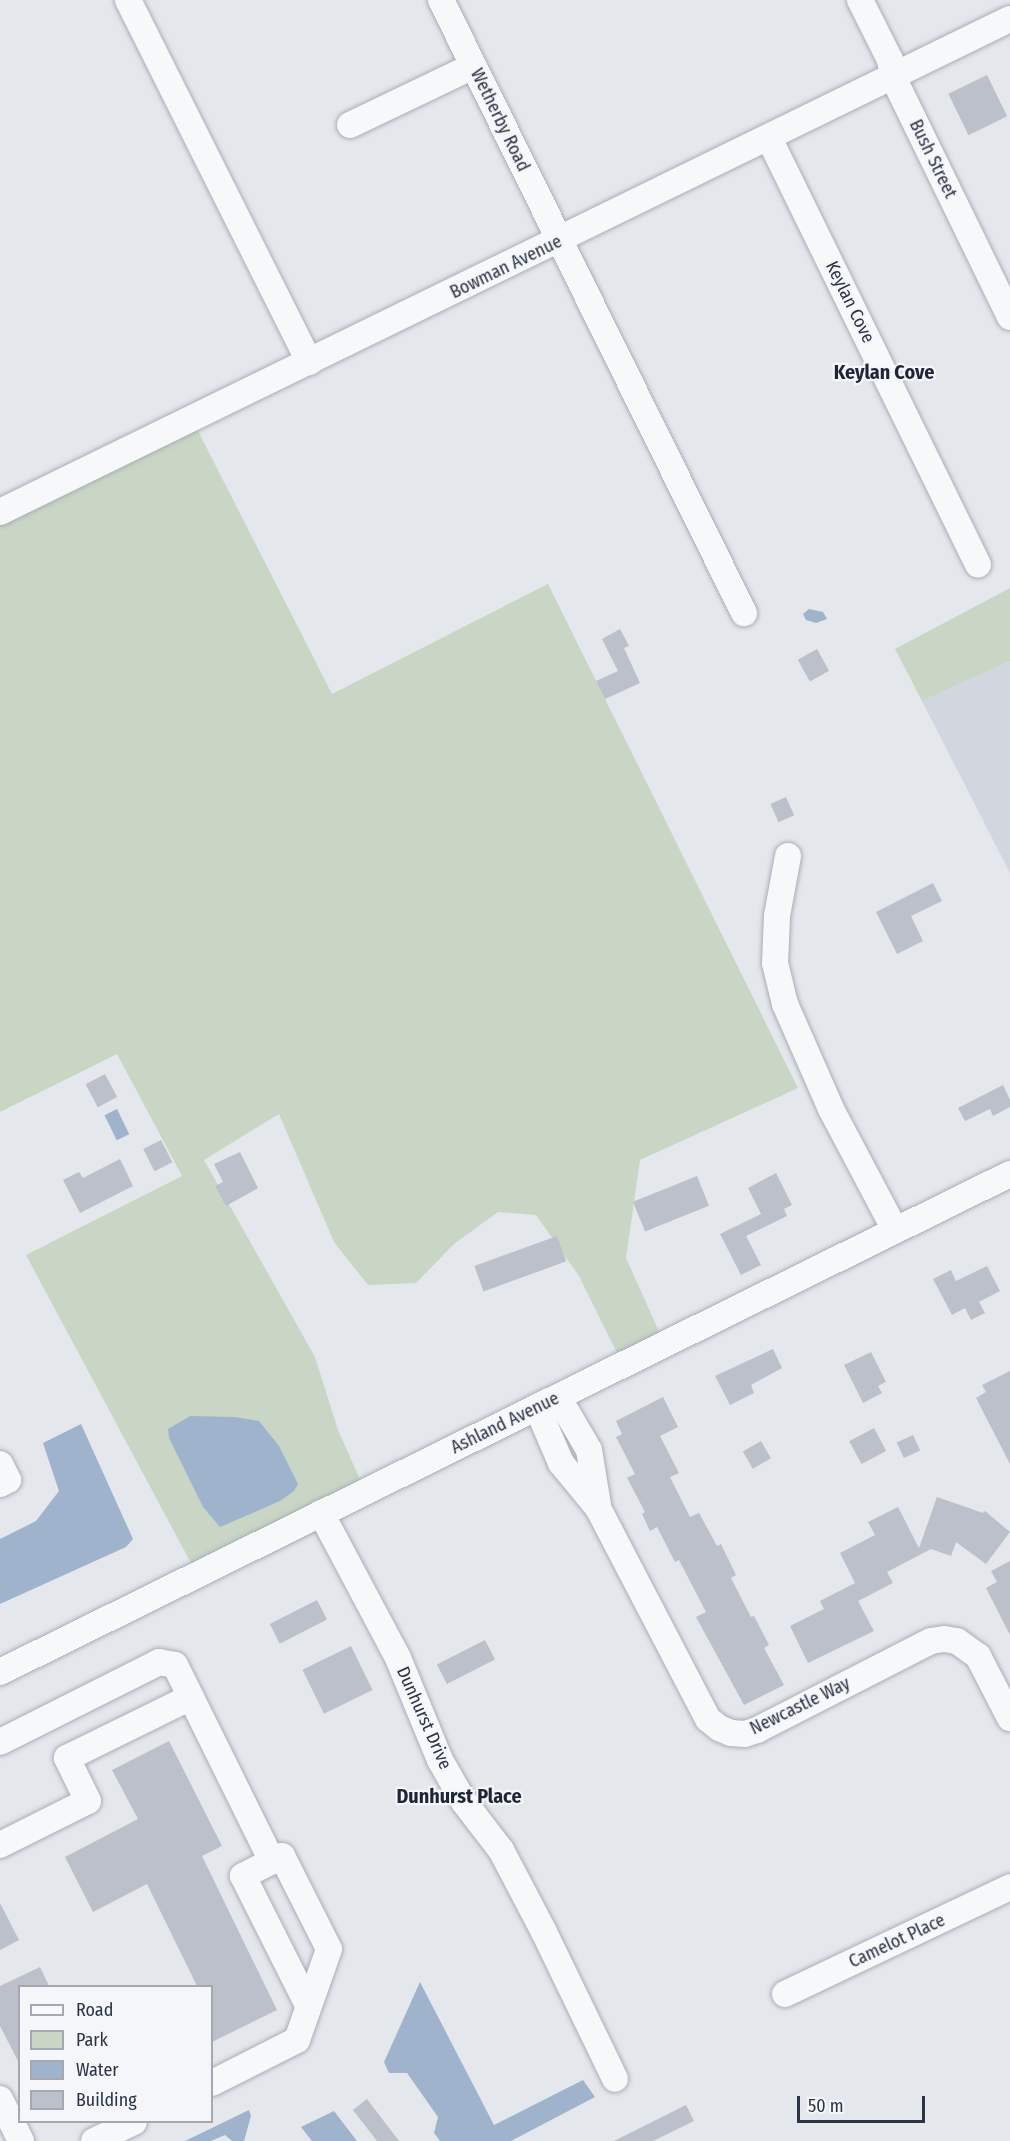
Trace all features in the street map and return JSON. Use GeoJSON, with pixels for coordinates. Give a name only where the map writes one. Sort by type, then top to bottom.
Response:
{"type":"FeatureCollection","features":[{"type":"Feature","properties":{"kind":"street"},"geometry":{"type":"LineString","coordinates":[[128,0],[309,362]]}},
{"type":"Feature","properties":{"kind":"street","name":"Wetherby Road"},"geometry":{"type":"LineString","coordinates":[[441,0],[744,614]]}},
{"type":"Feature","properties":{"kind":"street","name":"Bush Street"},"geometry":{"type":"LineString","coordinates":[[860,0],[890,60],[893,76],[1010,317]]}},
{"type":"Feature","properties":{"kind":"street","name":"Bowman Avenue"},"geometry":{"type":"LineString","coordinates":[[0,512],[1010,19]]}},
{"type":"Feature","properties":{"kind":"street"},"geometry":{"type":"LineString","coordinates":[[350,125],[473,66]]}},
{"type":"Feature","properties":{"kind":"street","name":"Keylan Cove"},"geometry":{"type":"LineString","coordinates":[[769,138],[978,564]]}},
{"type":"Feature","properties":{"kind":"street"},"geometry":{"type":"LineString","coordinates":[[788,856],[777,916],[774,963],[785,1004],[831,1109],[895,1230]]}},
{"type":"Feature","properties":{"kind":"street","name":"Ashland Avenue"},"geometry":{"type":"LineString","coordinates":[[0,1672],[1010,1174]]}},
{"type":"Feature","properties":{"kind":"street","name":"Newcastle Way"},"geometry":{"type":"LineString","coordinates":[[548,1402],[561,1463],[598,1508],[708,1719],[719,1728],[731,1733],[757,1730],[931,1641],[944,1639],[957,1641],[978,1656],[1010,1718]]}},
{"type":"Feature","properties":{"kind":"street"},"geometry":{"type":"LineString","coordinates":[[0,1464],[8,1480],[0,1484]]}},
{"type":"Feature","properties":{"kind":"street","name":"Dunhurst Drive"},"geometry":{"type":"LineString","coordinates":[[321,1513],[398,1658],[440,1760],[464,1802],[501,1850],[544,1932],[615,2079]]}},
{"type":"Feature","properties":{"kind":"street"},"geometry":{"type":"LineString","coordinates":[[0,1742],[159,1662],[175,1665],[272,1861]]}},
{"type":"Feature","properties":{"kind":"street"},"geometry":{"type":"LineString","coordinates":[[0,1845],[88,1801],[67,1758],[191,1696]]}},
{"type":"Feature","properties":{"kind":"street"},"geometry":{"type":"LineString","coordinates":[[213,2082],[297,2040],[329,1949],[282,1856],[243,1876],[308,2005]]}},
{"type":"Feature","properties":{"kind":"street","name":"Camelot Place"},"geometry":{"type":"LineString","coordinates":[[784,1994],[1010,1887]]}},
{"type":"Feature","properties":{"kind":"street"},"geometry":{"type":"LineString","coordinates":[[0,2099],[21,2141]]}},
{"type":"Feature","properties":{"kind":"street"},"geometry":{"type":"LineString","coordinates":[[94,2141],[130,2123]]}},
{"type":"Feature","properties":{"kind":"shaded area"},"geometry":{"type":"Polygon","coordinates":[[[1010,661],[1010,873],[922,701],[1010,661]]]}},
{"type":"Feature","properties":{"kind":"green space"},"geometry":{"type":"Polygon","coordinates":[[[196,427],[332,694],[548,584],[798,1088],[640,1160],[626,1258],[661,1336],[619,1357],[579,1276],[536,1215],[498,1212],[454,1244],[416,1283],[368,1285],[334,1242],[279,1114],[204,1160],[315,1357],[338,1430],[362,1484],[191,1563],[26,1255],[182,1176],[117,1054],[0,1112],[0,522],[196,427]]]}},
{"type":"Feature","properties":{"kind":"green space"},"geometry":{"type":"Polygon","coordinates":[[[1010,588],[1010,661],[922,701],[895,649],[1010,588]]]}},
{"type":"Feature","properties":{"kind":"water"},"geometry":{"type":"Polygon","coordinates":[[[809,609],[823,612],[827,619],[816,623],[806,620],[803,614],[809,609]]]}},
{"type":"Feature","properties":{"kind":"water"},"geometry":{"type":"Polygon","coordinates":[[[117,1109],[129,1134],[117,1140],[104,1115],[117,1109]]]}},
{"type":"Feature","properties":{"kind":"water"},"geometry":{"type":"Polygon","coordinates":[[[190,1416],[235,1417],[259,1421],[279,1446],[298,1484],[294,1491],[280,1501],[220,1527],[203,1507],[169,1438],[168,1429],[190,1416]]]}},
{"type":"Feature","properties":{"kind":"water"},"geometry":{"type":"Polygon","coordinates":[[[81,1424],[133,1539],[126,1547],[0,1604],[0,1539],[36,1521],[59,1491],[43,1443],[81,1424]]]}},
{"type":"Feature","properties":{"kind":"water"},"geometry":{"type":"Polygon","coordinates":[[[420,1982],[494,2125],[583,2080],[595,2097],[511,2141],[440,2141],[434,2133],[438,2117],[407,2073],[389,2073],[384,2062],[420,1982]]]}},
{"type":"Feature","properties":{"kind":"water"},"geometry":{"type":"Polygon","coordinates":[[[249,2110],[251,2116],[244,2141],[232,2141],[225,2135],[211,2141],[185,2141],[249,2110]]]}},
{"type":"Feature","properties":{"kind":"water"},"geometry":{"type":"Polygon","coordinates":[[[334,2111],[357,2141],[312,2141],[301,2127],[334,2111]]]}},
{"type":"Feature","properties":{"kind":"building"},"geometry":{"type":"Polygon","coordinates":[[[987,75],[1007,116],[969,135],[948,94],[987,75]]]}},
{"type":"Feature","properties":{"kind":"building"},"geometry":{"type":"Polygon","coordinates":[[[620,629],[629,646],[624,648],[640,683],[605,699],[596,681],[618,671],[602,639],[620,629]]]}},
{"type":"Feature","properties":{"kind":"building"},"geometry":{"type":"Polygon","coordinates":[[[817,649],[829,671],[810,682],[798,660],[817,649]]]}},
{"type":"Feature","properties":{"kind":"building"},"geometry":{"type":"Polygon","coordinates":[[[786,797],[794,815],[779,822],[770,804],[786,797]]]}},
{"type":"Feature","properties":{"kind":"building"},"geometry":{"type":"Polygon","coordinates":[[[933,883],[942,901],[911,916],[923,941],[897,954],[876,912],[933,883]]]}},
{"type":"Feature","properties":{"kind":"building"},"geometry":{"type":"Polygon","coordinates":[[[105,1074],[117,1097],[98,1107],[86,1084],[105,1074]]]}},
{"type":"Feature","properties":{"kind":"building"},"geometry":{"type":"Polygon","coordinates":[[[1003,1085],[1010,1100],[1010,1107],[993,1116],[990,1109],[965,1121],[958,1108],[1003,1085]]]}},
{"type":"Feature","properties":{"kind":"building"},"geometry":{"type":"Polygon","coordinates":[[[161,1140],[172,1162],[155,1171],[143,1149],[161,1140]]]}},
{"type":"Feature","properties":{"kind":"building"},"geometry":{"type":"Polygon","coordinates":[[[240,1152],[258,1188],[226,1206],[215,1186],[223,1182],[214,1164],[240,1152]]]}},
{"type":"Feature","properties":{"kind":"building"},"geometry":{"type":"Polygon","coordinates":[[[120,1159],[133,1186],[80,1213],[63,1180],[79,1172],[83,1178],[120,1159]]]}},
{"type":"Feature","properties":{"kind":"building"},"geometry":{"type":"Polygon","coordinates":[[[776,1173],[792,1205],[784,1209],[787,1216],[746,1236],[761,1265],[741,1275],[720,1234],[761,1214],[748,1188],[776,1173]]]}},
{"type":"Feature","properties":{"kind":"building"},"geometry":{"type":"Polygon","coordinates":[[[697,1176],[709,1206],[645,1232],[633,1202],[697,1176]]]}},
{"type":"Feature","properties":{"kind":"building"},"geometry":{"type":"Polygon","coordinates":[[[557,1236],[566,1261],[484,1291],[474,1266],[557,1236]]]}},
{"type":"Feature","properties":{"kind":"building"},"geometry":{"type":"Polygon","coordinates":[[[987,1266],[1000,1291],[979,1302],[985,1313],[971,1320],[965,1308],[952,1315],[933,1279],[951,1270],[956,1281],[987,1266]]]}},
{"type":"Feature","properties":{"kind":"building"},"geometry":{"type":"Polygon","coordinates":[[[773,1349],[782,1368],[751,1385],[754,1393],[730,1405],[715,1376],[773,1349]]]}},
{"type":"Feature","properties":{"kind":"building"},"geometry":{"type":"Polygon","coordinates":[[[871,1352],[886,1382],[878,1386],[882,1393],[863,1403],[844,1365],[871,1352]]]}},
{"type":"Feature","properties":{"kind":"building"},"geometry":{"type":"Polygon","coordinates":[[[1010,1371],[1010,1464],[976,1398],[986,1392],[982,1385],[1010,1371]]]}},
{"type":"Feature","properties":{"kind":"building"},"geometry":{"type":"Polygon","coordinates":[[[663,1397],[678,1427],[660,1436],[679,1473],[670,1477],[690,1517],[699,1513],[717,1546],[721,1544],[736,1575],[731,1578],[751,1617],[754,1616],[769,1645],[764,1648],[784,1685],[744,1705],[696,1617],[706,1612],[679,1560],[675,1562],[657,1527],[650,1531],[642,1514],[645,1512],[627,1478],[635,1474],[616,1437],[622,1434],[616,1421],[663,1397]]]}},
{"type":"Feature","properties":{"kind":"building"},"geometry":{"type":"Polygon","coordinates":[[[874,1428],[886,1451],[861,1464],[849,1441],[874,1428]]]}},
{"type":"Feature","properties":{"kind":"building"},"geometry":{"type":"Polygon","coordinates":[[[913,1435],[920,1450],[904,1458],[897,1443],[913,1435]]]}},
{"type":"Feature","properties":{"kind":"building"},"geometry":{"type":"Polygon","coordinates":[[[761,1441],[771,1458],[753,1469],[743,1452],[761,1441]]]}},
{"type":"Feature","properties":{"kind":"building"},"geometry":{"type":"Polygon","coordinates":[[[937,1497],[983,1513],[985,1511],[1010,1532],[986,1564],[956,1542],[951,1556],[931,1549],[887,1572],[893,1583],[858,1601],[874,1631],[808,1663],[790,1626],[824,1609],[820,1601],[855,1583],[840,1553],[875,1535],[868,1522],[898,1507],[919,1548],[937,1497]]]}},
{"type":"Feature","properties":{"kind":"building"},"geometry":{"type":"Polygon","coordinates":[[[1010,1561],[1010,1635],[986,1588],[997,1582],[991,1571],[1010,1561]]]}},
{"type":"Feature","properties":{"kind":"building"},"geometry":{"type":"Polygon","coordinates":[[[317,1600],[327,1620],[280,1644],[270,1624],[317,1600]]]}},
{"type":"Feature","properties":{"kind":"building"},"geometry":{"type":"Polygon","coordinates":[[[485,1640],[495,1660],[447,1684],[437,1665],[485,1640]]]}},
{"type":"Feature","properties":{"kind":"building"},"geometry":{"type":"Polygon","coordinates":[[[351,1646],[372,1690],[324,1714],[302,1670],[351,1646]]]}},
{"type":"Feature","properties":{"kind":"building"},"geometry":{"type":"Polygon","coordinates":[[[169,1741],[222,1846],[202,1856],[277,2010],[213,2042],[213,1985],[197,1985],[147,1884],[93,1912],[65,1857],[138,1819],[112,1770],[169,1741]]]}},
{"type":"Feature","properties":{"kind":"building"},"geometry":{"type":"Polygon","coordinates":[[[0,1903],[19,1940],[0,1950],[0,1903]]]}},
{"type":"Feature","properties":{"kind":"building"},"geometry":{"type":"Polygon","coordinates":[[[40,1967],[49,1985],[18,1985],[18,2061],[0,2026],[0,1986],[40,1967]]]}},
{"type":"Feature","properties":{"kind":"building"},"geometry":{"type":"Polygon","coordinates":[[[367,2099],[399,2141],[377,2141],[353,2110],[367,2099]]]}},
{"type":"Feature","properties":{"kind":"building"},"geometry":{"type":"Polygon","coordinates":[[[686,2105],[694,2121],[653,2141],[614,2141],[686,2105]]]}},
{"type":"Feature","properties":{"kind":"district","name":"Keylan Cove"},"geometry":{"type":"Point","coordinates":[884,372]}},
{"type":"Feature","properties":{"kind":"district","name":"Dunhurst Place"},"geometry":{"type":"Point","coordinates":[459,1796]}}]}
